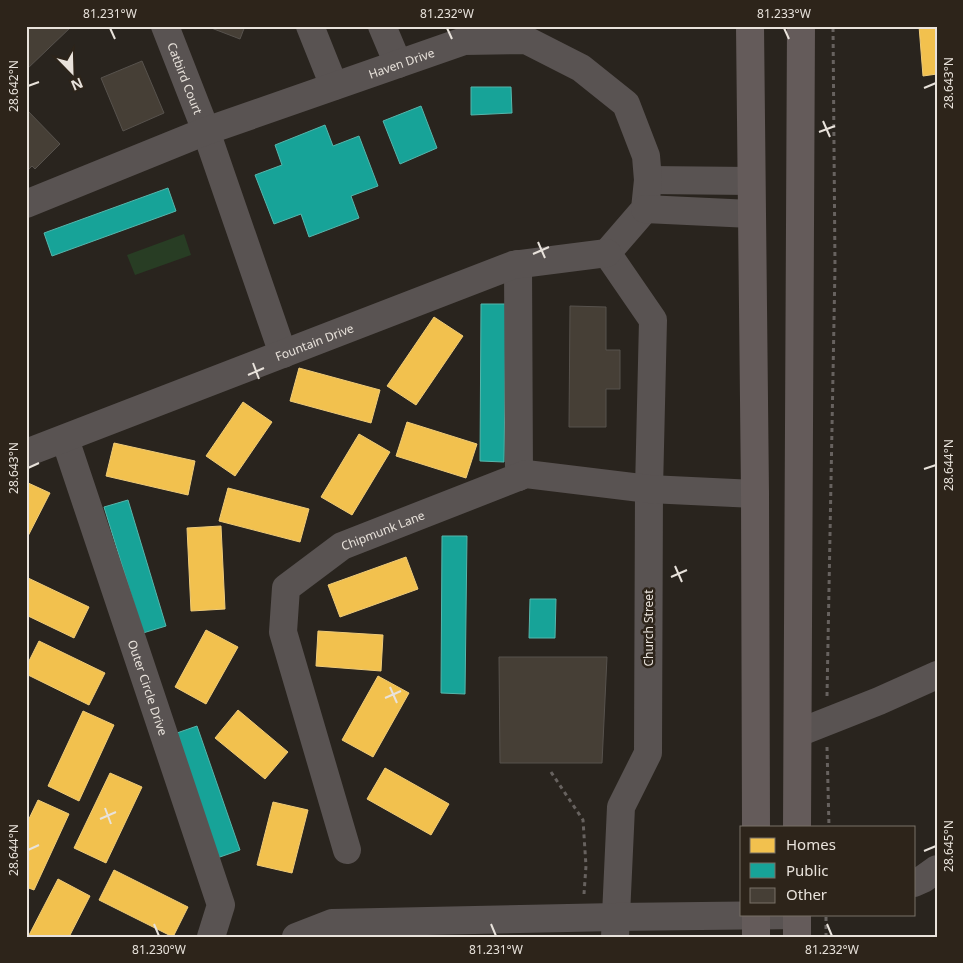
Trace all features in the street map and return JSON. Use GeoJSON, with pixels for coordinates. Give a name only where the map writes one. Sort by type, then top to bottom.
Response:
{"type":"FeatureCollection","features":[{"type":"Feature","properties":{"kind":"main road"},"geometry":{"type":"LineString","coordinates":[[750,26],[756,826]]}},
{"type":"Feature","properties":{"kind":"main road"},"geometry":{"type":"LineString","coordinates":[[797,826],[801,26]]}},
{"type":"Feature","properties":{"kind":"main road"},"geometry":{"type":"LineString","coordinates":[[756,916],[756,937]]}},
{"type":"Feature","properties":{"kind":"street","name":"Catbird Court"},"geometry":{"type":"LineString","coordinates":[[165,26],[206,131],[283,354]]}},
{"type":"Feature","properties":{"kind":"street"},"geometry":{"type":"LineString","coordinates":[[310,26],[334,86]]}},
{"type":"Feature","properties":{"kind":"street"},"geometry":{"type":"LineString","coordinates":[[382,26],[398,64]]}},
{"type":"Feature","properties":{"kind":"street","name":"Haven Drive"},"geometry":{"type":"LineString","coordinates":[[26,204],[206,131],[464,41],[527,33],[581,68],[626,104],[646,156],[648,180]]}},
{"type":"Feature","properties":{"kind":"street"},"geometry":{"type":"LineString","coordinates":[[607,253],[645,209],[648,180],[751,181]]}},
{"type":"Feature","properties":{"kind":"street"},"geometry":{"type":"LineString","coordinates":[[645,209],[751,214]]}},
{"type":"Feature","properties":{"kind":"street","name":"Fountain Drive"},"geometry":{"type":"LineString","coordinates":[[26,453],[513,264],[607,253]]}},
{"type":"Feature","properties":{"kind":"street","name":"Church Street"},"geometry":{"type":"LineString","coordinates":[[607,253],[653,320],[649,489],[648,753],[621,807],[616,927]]}},
{"type":"Feature","properties":{"kind":"street"},"geometry":{"type":"LineString","coordinates":[[518,264],[519,477]]}},
{"type":"Feature","properties":{"kind":"street","name":"Outer Circle Drive"},"geometry":{"type":"LineString","coordinates":[[65,439],[221,905],[211,937]]}},
{"type":"Feature","properties":{"kind":"street","name":"Chipmunk Lane"},"geometry":{"type":"LineString","coordinates":[[347,850],[283,632],[286,588],[342,546],[526,474],[649,489],[755,494]]}},
{"type":"Feature","properties":{"kind":"street"},"geometry":{"type":"LineString","coordinates":[[798,733],[879,701],[937,675]]}},
{"type":"Feature","properties":{"kind":"street"},"geometry":{"type":"LineString","coordinates":[[916,882],[923,880],[937,869]]}},
{"type":"Feature","properties":{"kind":"street"},"geometry":{"type":"LineString","coordinates":[[296,937],[332,923],[582,918],[616,927],[740,915]]}},
{"type":"Feature","properties":{"kind":"street"},"geometry":{"type":"LineString","coordinates":[[766,916],[797,922]]}},
{"type":"Feature","properties":{"kind":"path"},"geometry":{"type":"LineString","coordinates":[[829,826],[826,659],[835,267],[833,26]]}},
{"type":"Feature","properties":{"kind":"path"},"geometry":{"type":"LineString","coordinates":[[551,772],[583,820],[586,866],[582,918]]}},
{"type":"Feature","properties":{"kind":"path"},"geometry":{"type":"LineString","coordinates":[[826,916],[826,937]]}},
{"type":"Feature","properties":{"kind":"green space"},"geometry":{"type":"Polygon","coordinates":[[[184,234],[191,255],[135,275],[127,255],[184,234]]]}},
{"type":"Feature","properties":{"kind":"building: Homes"},"geometry":{"type":"Polygon","coordinates":[[[919,26],[937,26],[937,74],[923,76],[919,26]]]}},
{"type":"Feature","properties":{"kind":"building: Homes"},"geometry":{"type":"Polygon","coordinates":[[[434,317],[463,336],[416,405],[387,386],[434,317]]]}},
{"type":"Feature","properties":{"kind":"building: Homes"},"geometry":{"type":"Polygon","coordinates":[[[299,368],[380,390],[371,423],[290,401],[299,368]]]}},
{"type":"Feature","properties":{"kind":"building: Homes"},"geometry":{"type":"Polygon","coordinates":[[[243,402],[272,422],[235,476],[206,456],[243,402]]]}},
{"type":"Feature","properties":{"kind":"building: Homes"},"geometry":{"type":"Polygon","coordinates":[[[407,422],[477,444],[466,478],[396,456],[407,422]]]}},
{"type":"Feature","properties":{"kind":"building: Homes"},"geometry":{"type":"Polygon","coordinates":[[[359,434],[390,452],[352,515],[321,497],[359,434]]]}},
{"type":"Feature","properties":{"kind":"building: Homes"},"geometry":{"type":"Polygon","coordinates":[[[114,443],[195,461],[188,495],[106,476],[114,443]]]}},
{"type":"Feature","properties":{"kind":"building: Homes"},"geometry":{"type":"Polygon","coordinates":[[[26,482],[50,493],[26,540],[26,482]]]}},
{"type":"Feature","properties":{"kind":"building: Homes"},"geometry":{"type":"Polygon","coordinates":[[[228,488],[309,509],[300,542],[219,521],[228,488]]]}},
{"type":"Feature","properties":{"kind":"building: Homes"},"geometry":{"type":"Polygon","coordinates":[[[221,526],[225,609],[191,611],[187,528],[221,526]]]}},
{"type":"Feature","properties":{"kind":"building: Homes"},"geometry":{"type":"Polygon","coordinates":[[[406,557],[418,589],[340,617],[328,585],[406,557]]]}},
{"type":"Feature","properties":{"kind":"building: Homes"},"geometry":{"type":"Polygon","coordinates":[[[26,577],[89,607],[74,638],[26,615],[26,577]]]}},
{"type":"Feature","properties":{"kind":"building: Homes"},"geometry":{"type":"Polygon","coordinates":[[[206,630],[238,647],[206,704],[175,687],[206,630]]]}},
{"type":"Feature","properties":{"kind":"building: Homes"},"geometry":{"type":"Polygon","coordinates":[[[318,631],[383,635],[381,671],[316,666],[318,631]]]}},
{"type":"Feature","properties":{"kind":"building: Homes"},"geometry":{"type":"Polygon","coordinates":[[[39,641],[105,673],[89,705],[26,674],[26,667],[39,641]]]}},
{"type":"Feature","properties":{"kind":"building: Homes"},"geometry":{"type":"Polygon","coordinates":[[[378,676],[409,693],[373,757],[342,740],[378,676]]]}},
{"type":"Feature","properties":{"kind":"building: Homes"},"geometry":{"type":"Polygon","coordinates":[[[238,710],[288,752],[265,779],[215,738],[238,710]]]}},
{"type":"Feature","properties":{"kind":"building: Homes"},"geometry":{"type":"Polygon","coordinates":[[[83,711],[114,725],[79,801],[48,786],[83,711]]]}},
{"type":"Feature","properties":{"kind":"building: Homes"},"geometry":{"type":"Polygon","coordinates":[[[385,768],[449,804],[431,835],[367,799],[385,768]]]}},
{"type":"Feature","properties":{"kind":"building: Homes"},"geometry":{"type":"Polygon","coordinates":[[[110,773],[142,787],[106,863],[74,848],[110,773]]]}},
{"type":"Feature","properties":{"kind":"building: Homes"},"geometry":{"type":"Polygon","coordinates":[[[38,800],[69,814],[34,890],[26,887],[26,825],[38,800]]]}},
{"type":"Feature","properties":{"kind":"building: Homes"},"geometry":{"type":"Polygon","coordinates":[[[273,802],[308,810],[292,873],[257,865],[273,802]]]}},
{"type":"Feature","properties":{"kind":"building: Homes"},"geometry":{"type":"Polygon","coordinates":[[[114,870],[188,907],[173,937],[99,900],[114,870]]]}},
{"type":"Feature","properties":{"kind":"building: Homes"},"geometry":{"type":"Polygon","coordinates":[[[58,879],[90,896],[69,937],[28,937],[58,879]]]}},
{"type":"Feature","properties":{"kind":"building: Public"},"geometry":{"type":"Polygon","coordinates":[[[471,87],[511,87],[512,113],[471,115],[471,87]]]}},
{"type":"Feature","properties":{"kind":"building: Public"},"geometry":{"type":"Polygon","coordinates":[[[421,106],[437,148],[400,164],[383,121],[421,106]]]}},
{"type":"Feature","properties":{"kind":"building: Public"},"geometry":{"type":"Polygon","coordinates":[[[325,125],[333,146],[359,136],[378,186],[351,196],[359,218],[309,237],[301,214],[274,224],[255,175],[282,165],[275,145],[325,125]]]}},
{"type":"Feature","properties":{"kind":"building: Public"},"geometry":{"type":"Polygon","coordinates":[[[168,188],[176,211],[52,256],[44,233],[168,188]]]}},
{"type":"Feature","properties":{"kind":"building: Public"},"geometry":{"type":"Polygon","coordinates":[[[481,304],[506,304],[504,462],[480,461],[481,304]]]}},
{"type":"Feature","properties":{"kind":"building: Public"},"geometry":{"type":"Polygon","coordinates":[[[128,500],[166,626],[143,633],[104,507],[128,500]]]}},
{"type":"Feature","properties":{"kind":"building: Public"},"geometry":{"type":"Polygon","coordinates":[[[442,536],[467,536],[465,694],[441,693],[442,536]]]}},
{"type":"Feature","properties":{"kind":"building: Public"},"geometry":{"type":"Polygon","coordinates":[[[530,599],[556,599],[555,638],[529,638],[530,599]]]}},
{"type":"Feature","properties":{"kind":"building: Public"},"geometry":{"type":"Polygon","coordinates":[[[197,726],[240,850],[217,858],[174,734],[197,726]]]}},
{"type":"Feature","properties":{"kind":"building: Other"},"geometry":{"type":"Polygon","coordinates":[[[26,26],[72,26],[26,70],[26,26]]]}},
{"type":"Feature","properties":{"kind":"building: Other"},"geometry":{"type":"Polygon","coordinates":[[[206,26],[245,26],[240,39],[206,26]]]}},
{"type":"Feature","properties":{"kind":"building: Other"},"geometry":{"type":"Polygon","coordinates":[[[142,61],[164,113],[123,131],[101,78],[142,61]]]}},
{"type":"Feature","properties":{"kind":"building: Other"},"geometry":{"type":"Polygon","coordinates":[[[26,109],[60,144],[35,169],[32,166],[26,172],[26,109]]]}},
{"type":"Feature","properties":{"kind":"building: Other"},"geometry":{"type":"Polygon","coordinates":[[[570,306],[606,307],[606,350],[620,350],[620,389],[606,389],[606,427],[569,427],[570,306]]]}},
{"type":"Feature","properties":{"kind":"building: Other"},"geometry":{"type":"Polygon","coordinates":[[[499,657],[607,657],[602,763],[500,763],[499,657]]]}}]}
